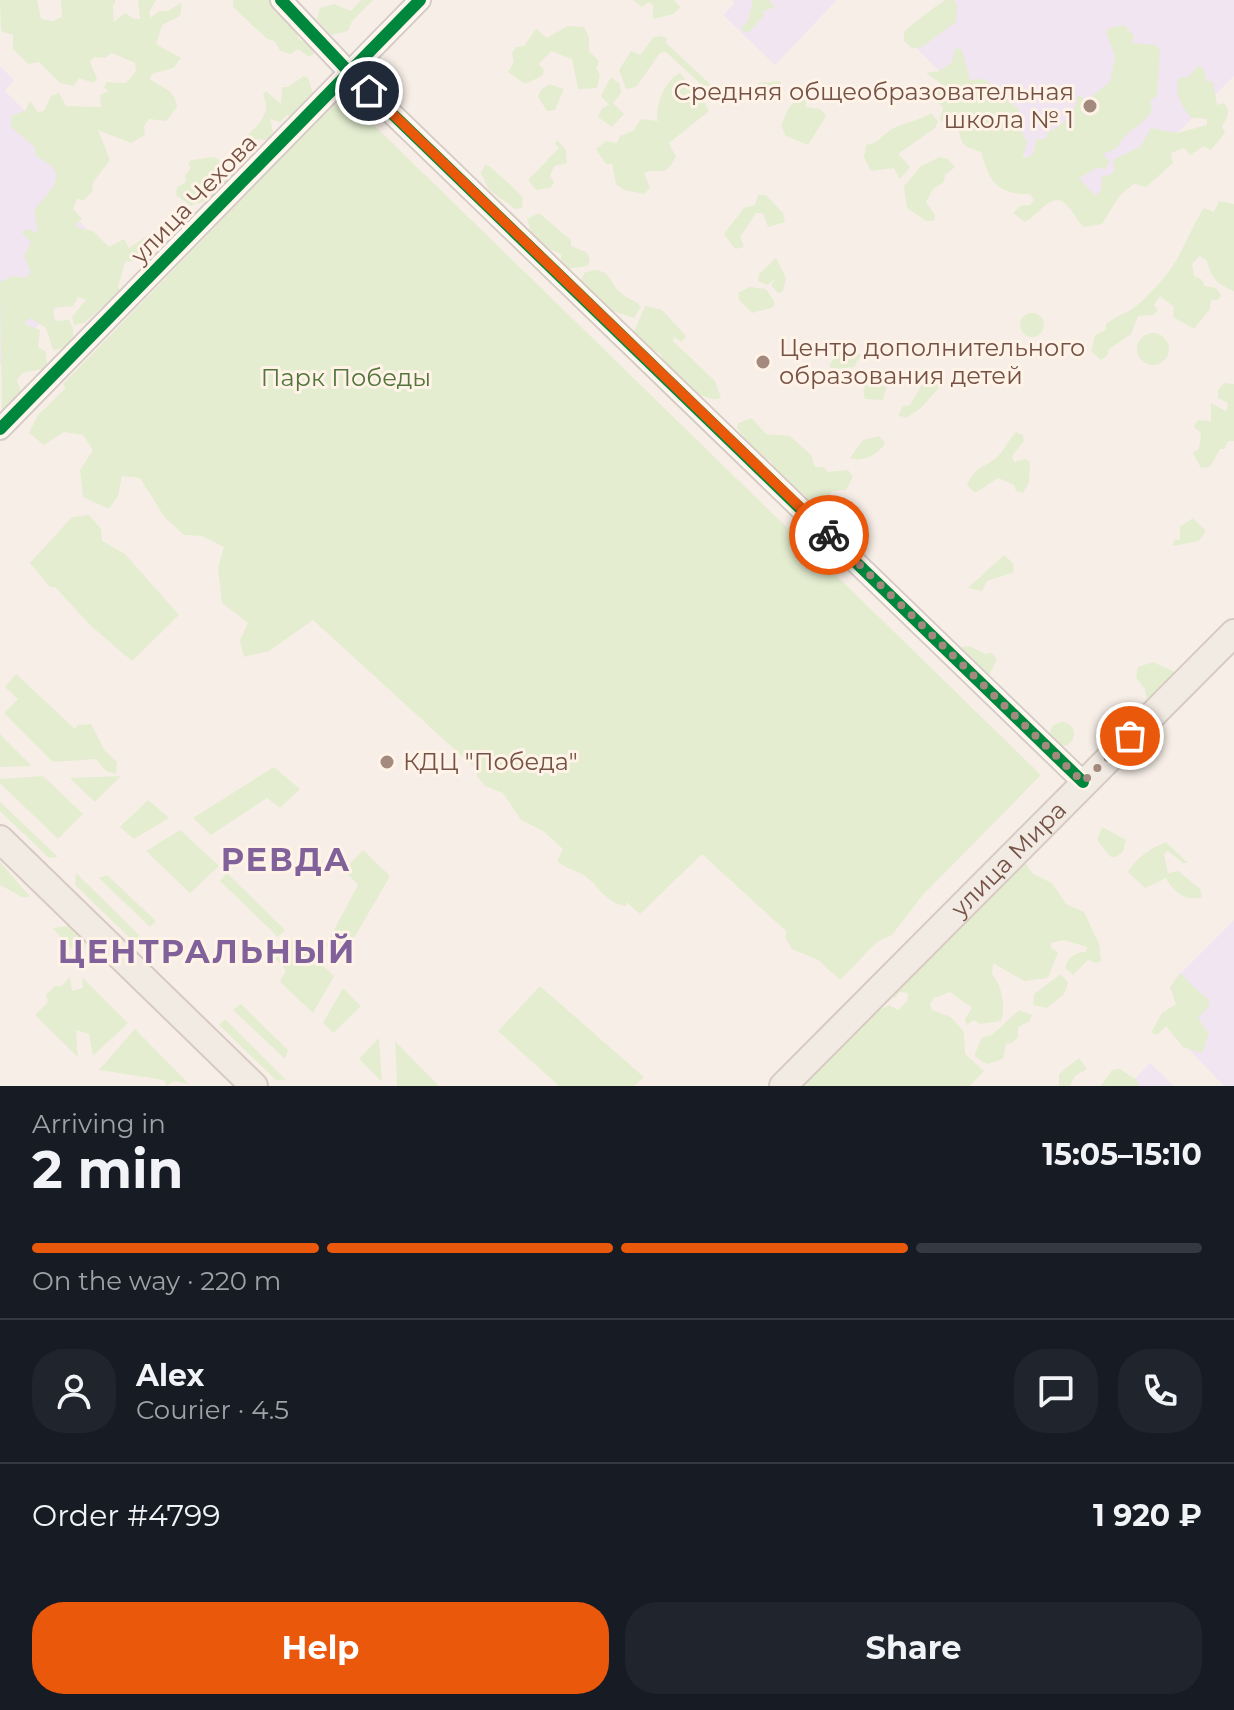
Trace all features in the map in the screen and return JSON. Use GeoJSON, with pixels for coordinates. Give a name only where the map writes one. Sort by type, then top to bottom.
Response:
{"type":"FeatureCollection","features":[{"type":"Feature","properties":{"kind":"main road","name":"улица Мира"},"geometry":{"type":"LineString","coordinates":[[783,1086],[1234,633]]}},
{"type":"Feature","properties":{"kind":"main road"},"geometry":{"type":"LineString","coordinates":[[0,839],[254,1086]]}},
{"type":"Feature","properties":{"kind":"street"},"geometry":{"type":"LineString","coordinates":[[281,0],[349,72],[1083,782]]}},
{"type":"Feature","properties":{"kind":"street","name":"улица Чехова"},"geometry":{"type":"LineString","coordinates":[[0,429],[420,0]]}},
{"type":"Feature","properties":{"kind":"shaded area"},"geometry":{"type":"Polygon","coordinates":[[[732,0],[837,0],[775,65],[723,15],[735,3],[732,0]]]}},
{"type":"Feature","properties":{"kind":"shaded area","name":"Средняя общеобразовательная школа № 1"},"geometry":{"type":"Polygon","coordinates":[[[947,0],[1234,0],[1234,76],[1090,221],[908,40],[947,0]]]}},
{"type":"Feature","properties":{"kind":"shaded area"},"geometry":{"type":"Polygon","coordinates":[[[0,66],[14,80],[5,91],[25,111],[12,124],[72,183],[57,200],[111,252],[0,364],[0,66]]]}},
{"type":"Feature","properties":{"kind":"shaded area"},"geometry":{"type":"Polygon","coordinates":[[[1234,920],[1234,1086],[1224,1086],[1176,1036],[1176,978],[1234,920]]]}},
{"type":"Feature","properties":{"kind":"shaded area"},"geometry":{"type":"Polygon","coordinates":[[[1150,1063],[1174,1086],[1128,1086],[1150,1063]]]}},
{"type":"Feature","properties":{"kind":"green space"},"geometry":{"type":"Polygon","coordinates":[[[0,0],[37,0],[41,19],[53,21],[62,17],[61,0],[116,0],[113,6],[114,22],[125,13],[140,19],[138,0],[156,0],[149,12],[151,18],[159,11],[168,11],[182,2],[180,16],[162,25],[156,44],[181,58],[173,68],[152,74],[150,79],[171,93],[177,107],[166,121],[149,119],[144,126],[145,135],[131,143],[98,130],[110,160],[92,184],[93,191],[84,200],[77,199],[73,209],[82,219],[76,224],[78,228],[93,231],[109,247],[124,239],[129,248],[153,232],[154,246],[144,259],[125,262],[118,287],[123,294],[118,300],[110,300],[84,323],[74,325],[72,317],[86,300],[78,297],[73,306],[53,308],[55,321],[69,320],[73,329],[71,341],[65,347],[53,350],[46,328],[31,318],[26,321],[26,325],[40,330],[38,347],[46,352],[47,368],[22,373],[17,380],[23,399],[21,404],[11,403],[2,410],[0,282],[13,276],[26,278],[31,272],[24,256],[31,242],[21,232],[27,229],[38,233],[34,210],[54,186],[57,174],[52,166],[35,155],[35,147],[11,127],[11,116],[25,111],[30,101],[38,112],[44,111],[51,96],[59,93],[66,106],[101,107],[100,95],[109,91],[104,87],[107,82],[126,83],[136,71],[135,63],[112,53],[105,58],[94,57],[90,62],[97,79],[93,83],[79,78],[74,86],[60,83],[39,62],[28,64],[13,49],[13,35],[1,31],[0,0]]]}},
{"type":"Feature","properties":{"kind":"green space"},"geometry":{"type":"Polygon","coordinates":[[[233,0],[271,0],[276,13],[281,13],[296,26],[298,39],[315,47],[314,54],[309,57],[298,49],[291,54],[280,51],[275,41],[267,39],[233,7],[233,0]]]}},
{"type":"Feature","properties":{"kind":"green space"},"geometry":{"type":"Polygon","coordinates":[[[361,0],[373,0],[352,21],[348,31],[331,35],[317,19],[320,8],[334,4],[351,11],[361,0]]]}},
{"type":"Feature","properties":{"kind":"green space"},"geometry":{"type":"Polygon","coordinates":[[[633,0],[674,0],[681,7],[673,14],[653,19],[653,5],[649,2],[642,7],[633,0]]]}},
{"type":"Feature","properties":{"kind":"green space"},"geometry":{"type":"Polygon","coordinates":[[[753,0],[769,0],[775,7],[763,11],[764,16],[749,32],[744,32],[741,27],[748,21],[753,0]]]}},
{"type":"Feature","properties":{"kind":"green space"},"geometry":{"type":"Polygon","coordinates":[[[946,0],[954,0],[957,5],[956,22],[922,47],[912,48],[904,41],[904,32],[946,0]]]}},
{"type":"Feature","properties":{"kind":"green space"},"geometry":{"type":"Polygon","coordinates":[[[1124,25],[1134,36],[1132,43],[1156,45],[1160,51],[1157,96],[1150,100],[1152,110],[1144,121],[1117,148],[1103,154],[1109,161],[1106,169],[1097,168],[1079,178],[1095,196],[1101,190],[1102,176],[1110,175],[1115,169],[1113,160],[1140,147],[1151,128],[1177,133],[1207,125],[1207,119],[1192,118],[1188,114],[1178,94],[1179,78],[1188,77],[1198,66],[1203,68],[1207,81],[1213,82],[1217,105],[1224,103],[1227,109],[1222,126],[1225,133],[1211,150],[1204,146],[1190,155],[1184,148],[1171,153],[1173,163],[1146,187],[1134,184],[1120,195],[1102,224],[1084,227],[1068,206],[1057,200],[1025,222],[1013,213],[1034,200],[1030,194],[1001,189],[991,178],[981,152],[964,145],[959,132],[940,120],[943,107],[933,99],[940,83],[926,73],[939,71],[952,62],[955,48],[962,50],[970,80],[985,79],[991,85],[989,91],[1001,90],[1007,95],[1008,102],[1019,109],[1016,122],[1027,142],[1023,157],[1027,158],[1033,154],[1036,139],[1046,139],[1047,133],[1068,118],[1078,95],[1087,100],[1110,82],[1115,56],[1106,32],[1109,28],[1124,25]]]}},
{"type":"Feature","properties":{"kind":"green space"},"geometry":{"type":"Polygon","coordinates":[[[568,26],[584,27],[589,37],[589,51],[599,61],[596,69],[600,74],[597,88],[578,89],[572,59],[551,51],[539,64],[544,70],[542,76],[525,84],[508,72],[514,62],[512,53],[516,47],[524,46],[536,29],[547,38],[568,26]]]}},
{"type":"Feature","properties":{"kind":"green space"},"geometry":{"type":"Polygon","coordinates":[[[654,37],[668,38],[665,42],[713,87],[702,85],[666,52],[660,53],[636,87],[626,89],[619,70],[631,51],[640,55],[654,37]]]}},
{"type":"Feature","properties":{"kind":"green space"},"geometry":{"type":"Polygon","coordinates":[[[680,73],[709,111],[669,143],[676,157],[668,168],[644,173],[650,188],[644,194],[624,190],[616,184],[612,164],[606,164],[596,149],[606,141],[617,143],[620,136],[633,131],[641,119],[658,121],[662,94],[680,73]]]}},
{"type":"Feature","properties":{"kind":"green space"},"geometry":{"type":"Polygon","coordinates":[[[304,76],[308,78],[314,96],[294,117],[287,115],[280,122],[270,119],[273,132],[269,140],[250,139],[247,156],[237,154],[237,146],[263,117],[266,103],[263,95],[266,91],[281,104],[282,87],[288,87],[304,76]]]}},
{"type":"Feature","properties":{"kind":"green space"},"geometry":{"type":"Polygon","coordinates":[[[611,77],[620,84],[621,93],[613,103],[624,114],[612,127],[598,117],[602,108],[609,105],[601,96],[611,77]]]}},
{"type":"Feature","properties":{"kind":"green space"},"geometry":{"type":"Polygon","coordinates":[[[780,81],[784,88],[768,101],[754,94],[758,83],[780,81]]]}},
{"type":"Feature","properties":{"kind":"green space"},"geometry":{"type":"Polygon","coordinates":[[[549,84],[564,89],[555,110],[547,111],[538,97],[549,84]]]}},
{"type":"Feature","properties":{"kind":"green space","name":"Парк Победы"},"geometry":{"type":"Polygon","coordinates":[[[343,95],[1041,775],[922,896],[892,935],[877,942],[840,980],[818,960],[792,949],[785,937],[787,932],[702,854],[640,914],[626,902],[626,906],[606,897],[586,877],[557,861],[563,849],[543,831],[521,820],[503,793],[485,786],[477,776],[477,770],[313,620],[269,651],[244,657],[240,640],[248,623],[222,603],[218,568],[224,547],[202,536],[184,535],[165,518],[140,478],[122,476],[118,496],[109,509],[83,497],[80,470],[93,450],[83,435],[64,432],[44,445],[29,433],[38,415],[66,388],[63,384],[343,95]]]}},
{"type":"Feature","properties":{"kind":"green space"},"geometry":{"type":"Polygon","coordinates":[[[800,95],[806,100],[806,107],[820,109],[826,116],[808,145],[786,136],[781,126],[788,109],[800,95]]]}},
{"type":"Feature","properties":{"kind":"green space"},"geometry":{"type":"Polygon","coordinates":[[[931,113],[938,121],[935,128],[898,154],[910,167],[900,179],[894,168],[871,171],[864,157],[866,145],[894,128],[931,113]]]}},
{"type":"Feature","properties":{"kind":"green space"},"geometry":{"type":"Polygon","coordinates":[[[558,141],[566,150],[567,163],[554,166],[550,176],[554,183],[550,188],[536,190],[528,180],[559,148],[555,143],[558,141]]]}},
{"type":"Feature","properties":{"kind":"green space"},"geometry":{"type":"Polygon","coordinates":[[[215,157],[235,172],[233,177],[210,199],[191,206],[176,195],[177,187],[186,182],[185,175],[191,168],[188,165],[191,160],[215,157]]]}},
{"type":"Feature","properties":{"kind":"green space"},"geometry":{"type":"Polygon","coordinates":[[[940,157],[948,159],[955,167],[945,175],[944,182],[933,189],[926,202],[935,215],[934,221],[926,221],[907,208],[904,186],[921,166],[940,157]]]}},
{"type":"Feature","properties":{"kind":"green space"},"geometry":{"type":"Polygon","coordinates":[[[485,165],[520,195],[522,208],[515,209],[489,190],[481,173],[485,165]]]}},
{"type":"Feature","properties":{"kind":"green space"},"geometry":{"type":"Polygon","coordinates":[[[758,195],[766,195],[783,213],[785,222],[768,227],[763,213],[756,213],[740,237],[744,247],[735,249],[724,234],[744,208],[755,205],[758,195]]]}},
{"type":"Feature","properties":{"kind":"green space"},"geometry":{"type":"Polygon","coordinates":[[[1219,201],[1234,204],[1234,291],[1216,280],[1207,260],[1199,256],[1192,264],[1194,276],[1201,279],[1205,286],[1216,288],[1221,295],[1218,300],[1211,300],[1210,309],[1194,329],[1173,317],[1174,307],[1160,296],[1154,305],[1158,310],[1153,315],[1138,316],[1131,334],[1109,349],[1107,356],[1101,360],[1091,351],[1095,335],[1106,330],[1106,324],[1116,317],[1132,310],[1158,285],[1169,272],[1204,208],[1214,212],[1219,201]]]}},
{"type":"Feature","properties":{"kind":"green space"},"geometry":{"type":"Polygon","coordinates":[[[539,213],[571,240],[571,246],[586,252],[590,259],[588,266],[566,269],[561,266],[561,254],[534,242],[527,219],[539,213]]]}},
{"type":"Feature","properties":{"kind":"green space"},"geometry":{"type":"Polygon","coordinates":[[[776,258],[786,278],[783,291],[778,293],[771,285],[775,279],[767,285],[758,281],[759,274],[776,258]]]}},
{"type":"Feature","properties":{"kind":"green space"},"geometry":{"type":"Polygon","coordinates":[[[593,270],[606,274],[618,291],[641,307],[634,318],[607,309],[600,300],[579,289],[584,273],[593,270]]]}},
{"type":"Feature","properties":{"kind":"green space"},"geometry":{"type":"Polygon","coordinates":[[[749,287],[766,289],[774,301],[774,307],[752,313],[739,300],[738,293],[749,287]]]}},
{"type":"Feature","properties":{"kind":"green space"},"geometry":{"type":"Polygon","coordinates":[[[645,306],[662,310],[686,336],[682,342],[674,337],[673,341],[715,381],[721,398],[713,399],[697,393],[661,360],[662,355],[638,341],[634,332],[645,306]]]}},
{"type":"Feature","properties":{"kind":"green space"},"geometry":{"type":"Polygon","coordinates":[[[1032,313],[1043,320],[1044,325],[1037,336],[1032,337],[1021,330],[1020,325],[1027,314],[1032,313]]]}},
{"type":"Feature","properties":{"kind":"green space"},"geometry":{"type":"Polygon","coordinates":[[[1153,333],[1165,337],[1169,349],[1165,361],[1153,365],[1141,361],[1137,349],[1141,337],[1153,333]]]}},
{"type":"Feature","properties":{"kind":"green space"},"geometry":{"type":"Polygon","coordinates":[[[856,351],[861,355],[854,367],[833,369],[829,366],[838,352],[856,351]]]}},
{"type":"Feature","properties":{"kind":"green space"},"geometry":{"type":"Polygon","coordinates":[[[875,372],[890,376],[883,400],[865,399],[865,384],[875,372]]]}},
{"type":"Feature","properties":{"kind":"green space"},"geometry":{"type":"Polygon","coordinates":[[[936,376],[943,383],[921,408],[906,418],[898,415],[903,406],[910,405],[925,380],[936,376]]]}},
{"type":"Feature","properties":{"kind":"green space"},"geometry":{"type":"Polygon","coordinates":[[[1224,383],[1234,384],[1234,441],[1228,441],[1224,449],[1220,449],[1210,467],[1201,468],[1193,453],[1199,449],[1201,433],[1194,427],[1198,420],[1211,421],[1211,403],[1226,411],[1228,403],[1218,398],[1218,390],[1224,383]]]}},
{"type":"Feature","properties":{"kind":"green space"},"geometry":{"type":"Polygon","coordinates":[[[752,418],[766,434],[790,436],[811,455],[815,467],[824,467],[828,472],[848,470],[853,477],[846,490],[832,491],[824,504],[812,509],[802,493],[779,476],[771,461],[758,456],[737,428],[738,423],[752,418]]]}},
{"type":"Feature","properties":{"kind":"green space"},"geometry":{"type":"Polygon","coordinates":[[[1016,432],[1023,435],[1024,441],[1012,456],[1014,462],[1025,459],[1030,462],[1029,482],[1023,493],[998,478],[975,493],[967,485],[971,478],[978,469],[1000,454],[1016,432]]]}},
{"type":"Feature","properties":{"kind":"green space"},"geometry":{"type":"Polygon","coordinates":[[[879,436],[885,443],[879,451],[865,458],[850,458],[863,440],[879,436]]]}},
{"type":"Feature","properties":{"kind":"green space"},"geometry":{"type":"Polygon","coordinates":[[[89,515],[101,529],[102,541],[125,554],[179,615],[132,661],[91,626],[55,587],[50,587],[30,563],[72,517],[89,515]]]}},
{"type":"Feature","properties":{"kind":"green space"},"geometry":{"type":"Polygon","coordinates":[[[1193,518],[1206,531],[1199,541],[1173,546],[1174,540],[1180,540],[1180,527],[1193,518]]]}},
{"type":"Feature","properties":{"kind":"green space"},"geometry":{"type":"Polygon","coordinates":[[[1004,555],[1013,563],[1014,572],[987,581],[982,591],[968,588],[1004,555]]]}},
{"type":"Feature","properties":{"kind":"green space"},"geometry":{"type":"Polygon","coordinates":[[[969,646],[985,654],[992,653],[997,659],[988,677],[959,651],[961,647],[969,646]]]}},
{"type":"Feature","properties":{"kind":"green space"},"geometry":{"type":"Polygon","coordinates":[[[1153,662],[1175,672],[1173,683],[1146,699],[1145,689],[1136,678],[1138,667],[1153,662]]]}},
{"type":"Feature","properties":{"kind":"green space"},"geometry":{"type":"Polygon","coordinates":[[[16,674],[75,729],[78,725],[91,724],[105,751],[117,762],[116,774],[106,771],[96,759],[53,762],[4,713],[18,699],[5,687],[16,674]]]}},
{"type":"Feature","properties":{"kind":"green space"},"geometry":{"type":"Polygon","coordinates":[[[1062,722],[1071,725],[1074,734],[1071,743],[1062,746],[1053,743],[1050,734],[1053,725],[1062,722]]]}},
{"type":"Feature","properties":{"kind":"green space"},"geometry":{"type":"Polygon","coordinates":[[[0,734],[32,766],[0,767],[0,734]]]}},
{"type":"Feature","properties":{"kind":"green space"},"geometry":{"type":"Polygon","coordinates":[[[274,767],[300,789],[280,808],[267,798],[211,835],[193,818],[274,767]]]}},
{"type":"Feature","properties":{"kind":"green space"},"geometry":{"type":"Polygon","coordinates":[[[43,776],[83,814],[58,839],[0,783],[0,779],[43,776]]]}},
{"type":"Feature","properties":{"kind":"green space"},"geometry":{"type":"Polygon","coordinates":[[[121,776],[95,802],[70,778],[121,776]]]}},
{"type":"Feature","properties":{"kind":"green space"},"geometry":{"type":"Polygon","coordinates":[[[148,800],[169,818],[134,839],[120,827],[148,800]]]}},
{"type":"Feature","properties":{"kind":"green space"},"geometry":{"type":"Polygon","coordinates":[[[0,802],[58,857],[49,858],[0,811],[0,802]]]}},
{"type":"Feature","properties":{"kind":"green space"},"geometry":{"type":"Polygon","coordinates":[[[1102,827],[1126,840],[1123,852],[1116,857],[1111,857],[1097,840],[1102,827]]]}},
{"type":"Feature","properties":{"kind":"green space"},"geometry":{"type":"Polygon","coordinates":[[[180,830],[219,866],[190,893],[146,851],[180,830]]]}},
{"type":"Feature","properties":{"kind":"green space"},"geometry":{"type":"Polygon","coordinates":[[[1166,842],[1188,863],[1183,863],[1168,851],[1164,854],[1168,873],[1178,871],[1200,889],[1202,897],[1181,895],[1166,878],[1145,888],[1128,872],[1144,854],[1166,842]]]}},
{"type":"Feature","properties":{"kind":"green space"},"geometry":{"type":"Polygon","coordinates":[[[363,850],[390,876],[342,959],[326,945],[358,885],[344,870],[363,850]]]}},
{"type":"Feature","properties":{"kind":"green space"},"geometry":{"type":"Polygon","coordinates":[[[1024,861],[1033,874],[1052,883],[1066,904],[1084,912],[1099,944],[1101,961],[1088,960],[1073,975],[1065,968],[1066,964],[1072,956],[1086,952],[1087,947],[1064,940],[1051,943],[1051,948],[1058,952],[1048,978],[1024,981],[993,963],[992,974],[1002,996],[1001,1021],[980,1024],[974,1020],[966,1025],[965,1019],[972,1008],[950,992],[934,998],[930,1004],[932,1010],[951,1017],[964,1032],[965,1054],[984,1071],[970,1086],[804,1086],[863,1019],[889,1005],[898,1010],[907,1001],[908,993],[899,992],[896,998],[890,996],[1024,861]]]}},
{"type":"Feature","properties":{"kind":"green space"},"geometry":{"type":"Polygon","coordinates":[[[0,862],[30,897],[22,897],[0,885],[0,862]]]}},
{"type":"Feature","properties":{"kind":"green space"},"geometry":{"type":"Polygon","coordinates":[[[76,873],[140,936],[134,942],[75,885],[76,873]]]}},
{"type":"Feature","properties":{"kind":"green space"},"geometry":{"type":"Polygon","coordinates":[[[227,873],[285,930],[278,937],[220,881],[227,873]]]}},
{"type":"Feature","properties":{"kind":"green space"},"geometry":{"type":"Polygon","coordinates":[[[107,875],[156,921],[150,927],[99,878],[107,875]]]}},
{"type":"Feature","properties":{"kind":"green space"},"geometry":{"type":"Polygon","coordinates":[[[69,926],[83,937],[86,946],[81,953],[72,950],[53,928],[69,926]]]}},
{"type":"Feature","properties":{"kind":"green space"},"geometry":{"type":"Polygon","coordinates":[[[294,938],[334,976],[313,1013],[280,982],[286,970],[275,958],[294,938]]]}},
{"type":"Feature","properties":{"kind":"green space"},"geometry":{"type":"Polygon","coordinates":[[[1180,973],[1209,999],[1209,1006],[1198,1018],[1209,1034],[1202,1053],[1183,1047],[1166,1026],[1157,1035],[1151,1033],[1162,1013],[1176,1004],[1170,987],[1180,973]]]}},
{"type":"Feature","properties":{"kind":"green space"},"geometry":{"type":"Polygon","coordinates":[[[1061,974],[1068,983],[1064,994],[1047,1008],[1033,1005],[1034,994],[1061,974]]]}},
{"type":"Feature","properties":{"kind":"green space"},"geometry":{"type":"Polygon","coordinates":[[[70,977],[72,991],[83,988],[82,977],[128,1023],[93,1056],[89,1034],[76,1030],[78,1057],[35,1015],[48,1002],[46,995],[70,977]]]}},
{"type":"Feature","properties":{"kind":"green space"},"geometry":{"type":"Polygon","coordinates":[[[540,986],[644,1077],[635,1086],[559,1086],[498,1031],[540,986]]]}},
{"type":"Feature","properties":{"kind":"green space"},"geometry":{"type":"Polygon","coordinates":[[[343,988],[361,1006],[333,1033],[323,1023],[343,988]]]}},
{"type":"Feature","properties":{"kind":"green space"},"geometry":{"type":"Polygon","coordinates":[[[241,1004],[288,1050],[285,1059],[233,1010],[241,1004]]]}},
{"type":"Feature","properties":{"kind":"green space"},"geometry":{"type":"Polygon","coordinates":[[[1019,1010],[1032,1015],[1030,1021],[1018,1027],[1018,1037],[1006,1044],[1003,1059],[987,1064],[974,1056],[982,1037],[992,1035],[1019,1010]]]}},
{"type":"Feature","properties":{"kind":"green space"},"geometry":{"type":"Polygon","coordinates":[[[225,1019],[286,1080],[276,1080],[219,1025],[225,1019]]]}},
{"type":"Feature","properties":{"kind":"green space"},"geometry":{"type":"Polygon","coordinates":[[[135,1029],[189,1084],[174,1081],[167,1086],[164,1080],[99,1070],[135,1029]]]}},
{"type":"Feature","properties":{"kind":"green space"},"geometry":{"type":"Polygon","coordinates":[[[379,1038],[382,1082],[359,1059],[379,1038]]]}},
{"type":"Feature","properties":{"kind":"green space"},"geometry":{"type":"Polygon","coordinates":[[[395,1041],[439,1086],[397,1086],[395,1041]]]}},
{"type":"Feature","properties":{"kind":"green space"},"geometry":{"type":"Polygon","coordinates":[[[1079,1058],[1087,1069],[1075,1076],[1070,1086],[1059,1086],[1059,1074],[1079,1058]]]}},
{"type":"Feature","properties":{"kind":"green space"},"geometry":{"type":"Polygon","coordinates":[[[1120,1069],[1137,1080],[1139,1086],[1101,1086],[1112,1070],[1120,1069]]]}},
{"type":"Feature","properties":{"kind":"cycle path"},"geometry":{"type":"LineString","coordinates":[[281,0],[349,72],[1083,782]]}},
{"type":"Feature","properties":{"kind":"cycle path"},"geometry":{"type":"LineString","coordinates":[[0,429],[420,0]]}},
{"type":"Feature","properties":{"kind":"way so far"},"geometry":{"type":"LineString","coordinates":[[829,535],[1083,782],[1130,736]]}},
{"type":"Feature","properties":{"kind":"place","name":"Средняя общеобразовательная школа № 1"},"geometry":{"type":"Point","coordinates":[1090,106]}},
{"type":"Feature","properties":{"kind":"place","name":"Центр дополнительного образования детей"},"geometry":{"type":"Point","coordinates":[763,362]}},
{"type":"Feature","properties":{"kind":"place","name":"КДЦ \"Победа\""},"geometry":{"type":"Point","coordinates":[387,762]}},
{"type":"Feature","properties":{"kind":"district","name":"РЕВДА"},"geometry":{"type":"Point","coordinates":[286,860]}},
{"type":"Feature","properties":{"kind":"district","name":"ЦЕНТРАЛЬНЫЙ"},"geometry":{"type":"Point","coordinates":[207,952]}},
{"type":"Feature","properties":{"kind":"route"},"geometry":{"type":"LineString","coordinates":[[369,91],[829,535]]}}]}
